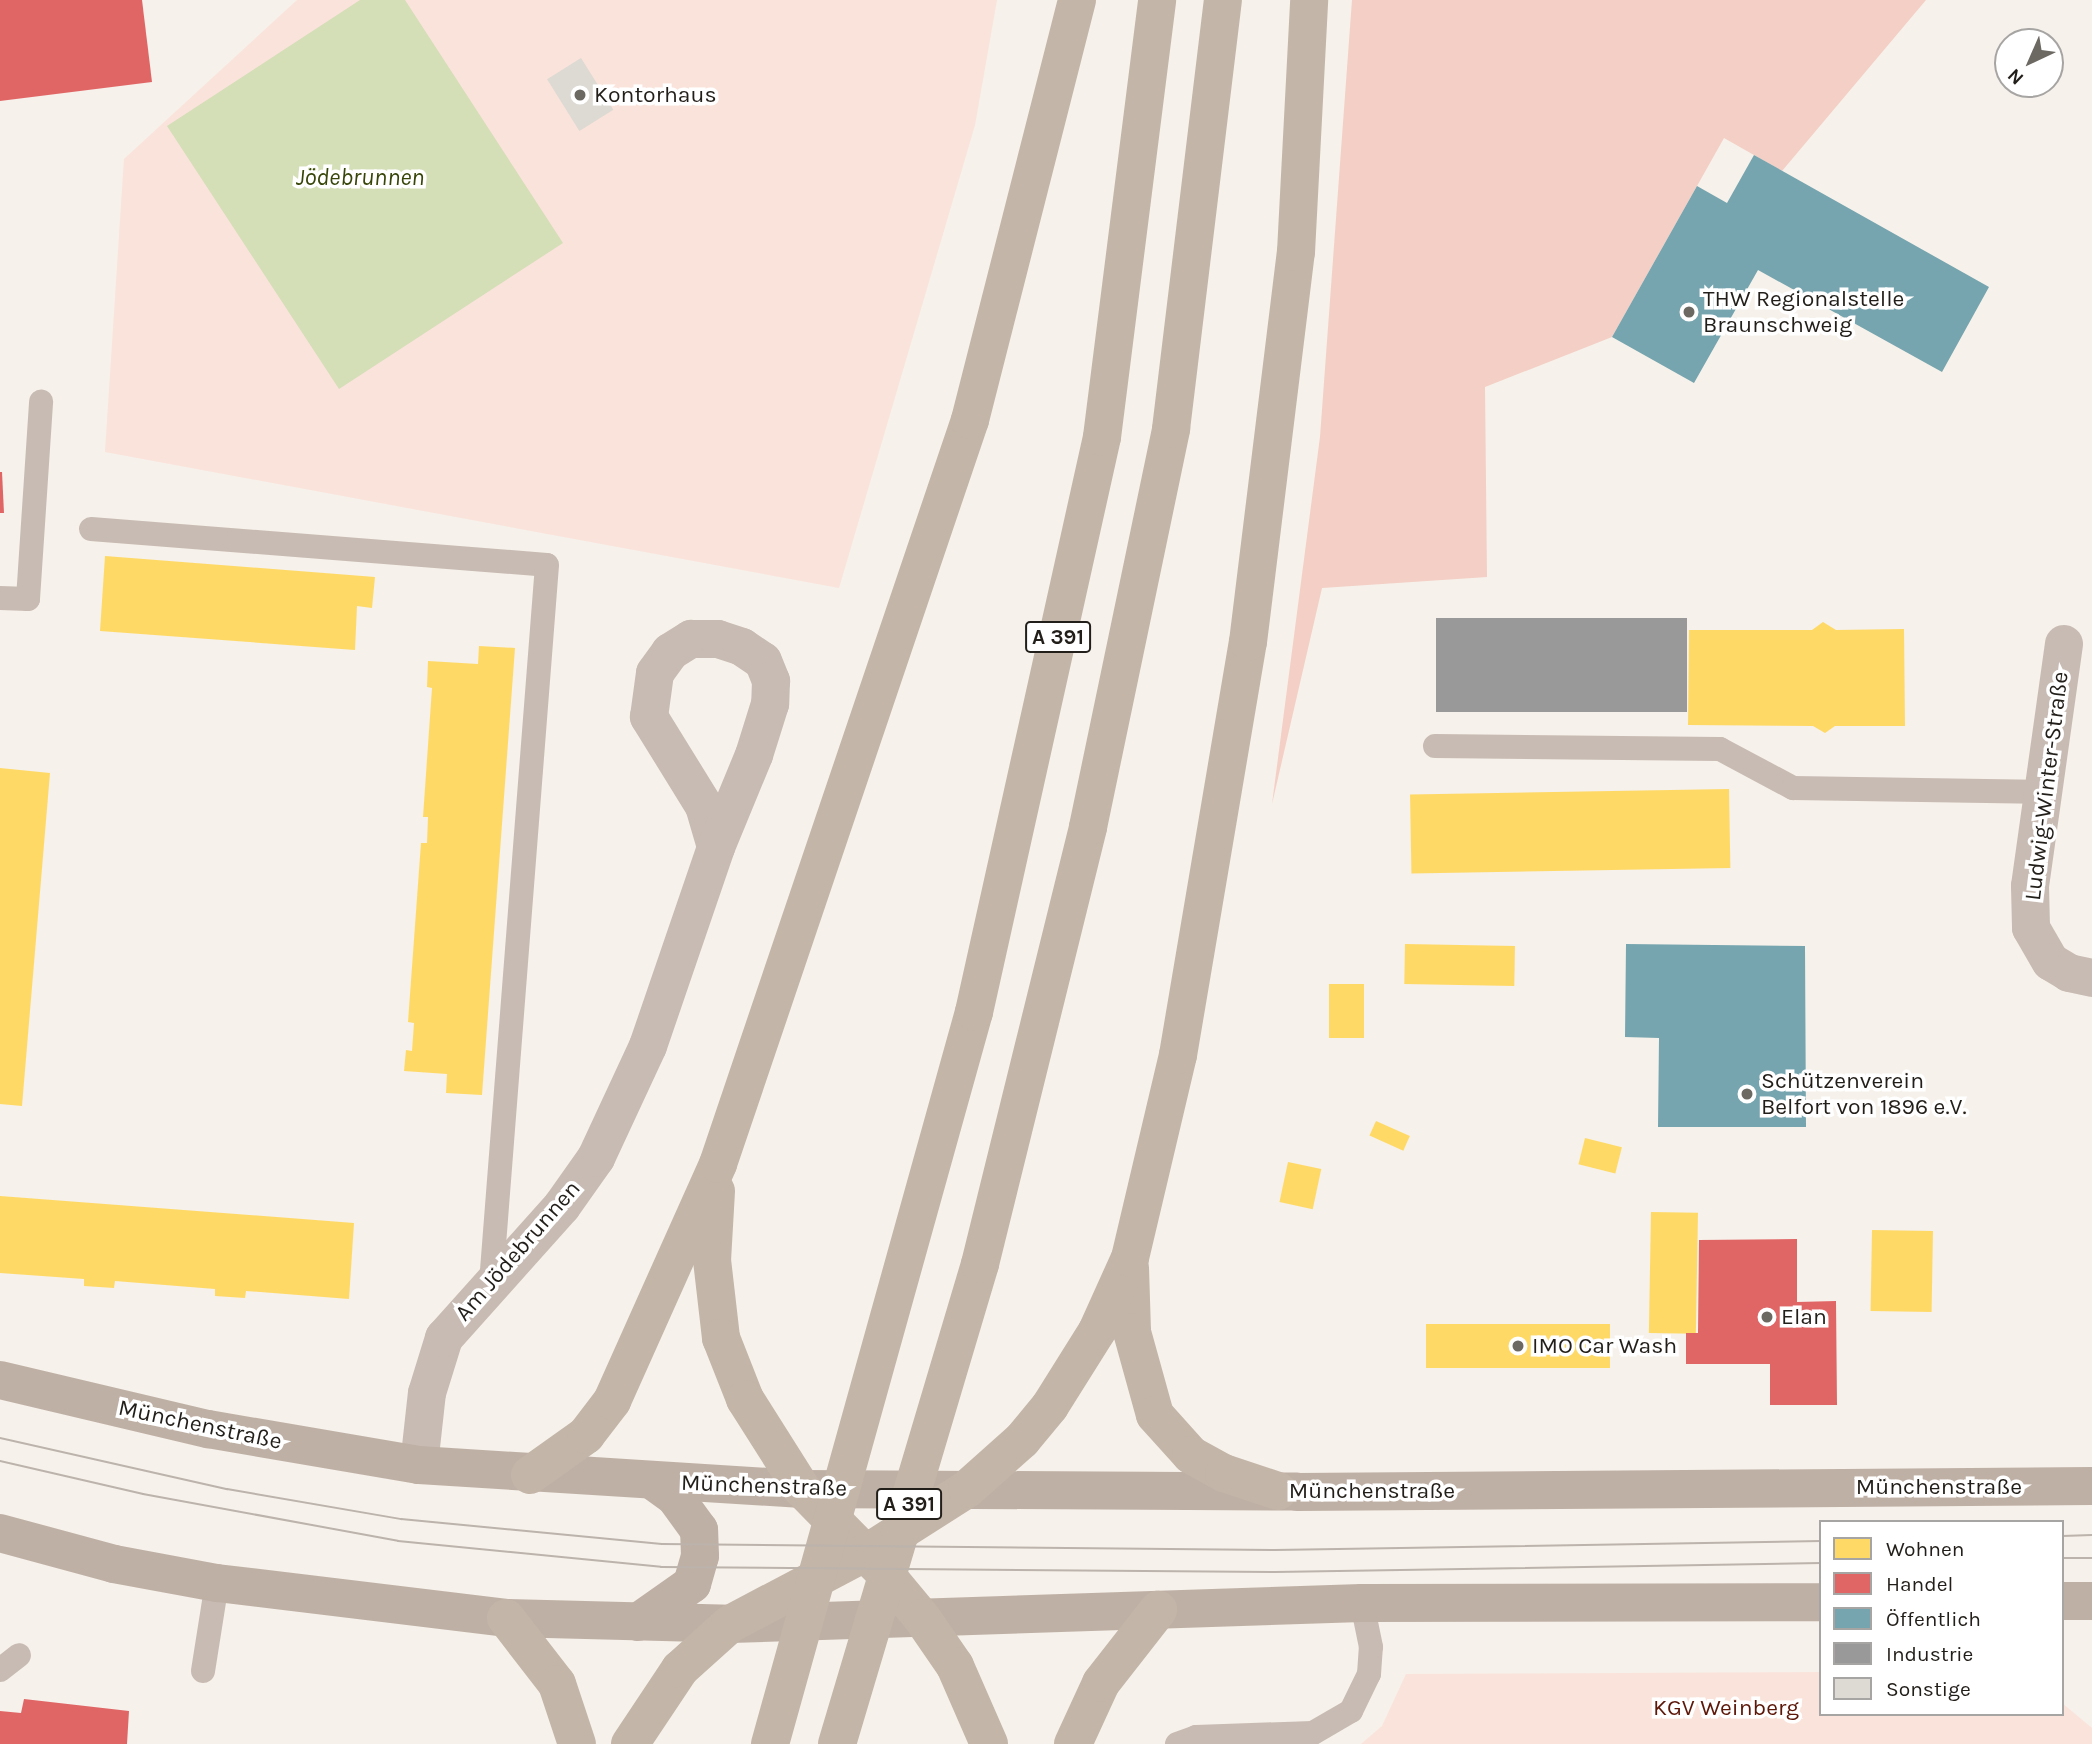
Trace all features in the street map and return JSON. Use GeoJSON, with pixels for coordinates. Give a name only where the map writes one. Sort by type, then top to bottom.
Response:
{"type":"FeatureCollection","features":[{"type":"Feature","properties":{"kind":"highway"},"geometry":{"type":"LineString","coordinates":[[530,1475],[586,1435],[612,1401],[718,1164],[970,420],[1077,0]]}},
{"type":"Feature","properties":{"kind":"highway","name":"A 391"},"geometry":{"type":"LineString","coordinates":[[770,1744],[906,1264],[974,1012],[1102,437],[1157,0]]}},
{"type":"Feature","properties":{"kind":"highway","name":"A 391"},"geometry":{"type":"LineString","coordinates":[[837,1744],[980,1264],[1088,827],[1171,429],[1223,0]]}},
{"type":"Feature","properties":{"kind":"highway"},"geometry":{"type":"LineString","coordinates":[[630,1744],[680,1669],[730,1624],[866,1553],[967,1489],[1022,1440],[1050,1406],[1097,1331],[1130,1258],[1178,1055],[1250,629],[1296,252],[1309,0]]}},
{"type":"Feature","properties":{"kind":"highway"},"geometry":{"type":"LineString","coordinates":[[718,1164],[712,1260],[721,1338],[745,1399],[802,1489],[866,1553],[922,1618],[956,1666],[989,1744]]}},
{"type":"Feature","properties":{"kind":"highway"},"geometry":{"type":"LineString","coordinates":[[1130,1258],[1132,1332],[1155,1415],[1191,1455],[1224,1473],[1278,1491]]}},
{"type":"Feature","properties":{"kind":"highway"},"geometry":{"type":"LineString","coordinates":[[1073,1744],[1101,1683],[1158,1610]]}},
{"type":"Feature","properties":{"kind":"highway"},"geometry":{"type":"LineString","coordinates":[[506,1618],[557,1684],[577,1744]]}},
{"type":"Feature","properties":{"kind":"main road","name":"Münchenstraße"},"geometry":{"type":"LineString","coordinates":[[0,1380],[208,1429],[419,1465],[530,1475],[802,1489],[1278,1491],[2092,1486]]}},
{"type":"Feature","properties":{"kind":"main road","name":"Münchenstraße"},"geometry":{"type":"LineString","coordinates":[[638,1622],[692,1584],[700,1556],[699,1530],[675,1497],[653,1481]]}},
{"type":"Feature","properties":{"kind":"main road"},"geometry":{"type":"LineString","coordinates":[[0,1533],[114,1564],[217,1583],[506,1618],[730,1624],[1362,1603],[1819,1602]]}},
{"type":"Feature","properties":{"kind":"main road"},"geometry":{"type":"LineString","coordinates":[[2064,1601],[2092,1601]]}},
{"type":"Feature","properties":{"kind":"street","name":"Am Jödebrunnen"},"geometry":{"type":"LineString","coordinates":[[419,1465],[431,1374],[444,1338],[562,1206],[602,1146],[648,1046],[716,847],[754,755],[770,704],[771,681],[763,661],[742,647],[718,639],[691,639],[670,652],[655,673],[649,717],[704,806],[716,847]]}},
{"type":"Feature","properties":{"kind":"street","name":"Ludwig-Winter-Straße"},"geometry":{"type":"LineString","coordinates":[[2064,645],[2046,792],[2030,886],[2031,928],[2051,962],[2069,973],[2092,978]]}},
{"type":"Feature","properties":{"kind":"lane"},"geometry":{"type":"LineString","coordinates":[[0,598],[28,600],[41,401]]}},
{"type":"Feature","properties":{"kind":"lane"},"geometry":{"type":"LineString","coordinates":[[91,530],[547,565],[491,1283]]}},
{"type":"Feature","properties":{"kind":"lane"},"geometry":{"type":"LineString","coordinates":[[1434,746],[1720,749],[1793,788],[2046,792]]}},
{"type":"Feature","properties":{"kind":"lane"},"geometry":{"type":"LineString","coordinates":[[203,1671],[217,1583]]}},
{"type":"Feature","properties":{"kind":"lane"},"geometry":{"type":"LineString","coordinates":[[1177,1744],[1196,1737],[1313,1733],[1351,1711],[1369,1674],[1371,1647],[1362,1603]]}},
{"type":"Feature","properties":{"kind":"green space"},"geometry":{"type":"Polygon","coordinates":[[[297,0],[997,0],[975,125],[839,588],[105,452],[124,159],[297,0]]]}},
{"type":"Feature","properties":{"kind":"green space","name":"KGV Weinberg"},"geometry":{"type":"Polygon","coordinates":[[[1819,1672],[1819,1716],[2064,1716],[2064,1705],[2092,1728],[2092,1744],[1361,1744],[1382,1726],[1406,1674],[1819,1672]]]}},
{"type":"Feature","properties":{"kind":"shaded area"},"geometry":{"type":"Polygon","coordinates":[[[1352,0],[1926,0],[1782,171],[1724,138],[1612,337],[1485,387],[1487,577],[1322,588],[1272,804],[1320,437],[1352,0]]]}},
{"type":"Feature","properties":{"kind":"water","name":"Jödebrunnen"},"geometry":{"type":"Polygon","coordinates":[[[360,0],[405,0],[563,243],[339,389],[167,126],[360,0]]]}},
{"type":"Feature","properties":{"kind":"building: Wohnen"},"geometry":{"type":"Polygon","coordinates":[[[105,556],[375,577],[372,608],[357,606],[355,650],[100,631],[105,556]]]}},
{"type":"Feature","properties":{"kind":"building: Wohnen"},"geometry":{"type":"Polygon","coordinates":[[[1823,622],[1836,630],[1904,629],[1905,726],[1835,726],[1825,733],[1813,726],[1688,725],[1689,630],[1812,630],[1823,622]]]}},
{"type":"Feature","properties":{"kind":"building: Wohnen"},"geometry":{"type":"Polygon","coordinates":[[[479,646],[515,648],[482,1095],[446,1093],[447,1074],[404,1071],[406,1050],[412,1051],[414,1023],[408,1022],[421,843],[427,843],[428,817],[423,817],[432,688],[427,687],[428,661],[478,664],[479,646]]]}},
{"type":"Feature","properties":{"kind":"building: Wohnen"},"geometry":{"type":"Polygon","coordinates":[[[0,768],[50,773],[22,1106],[0,1104],[0,768]]]}},
{"type":"Feature","properties":{"kind":"building: Wohnen"},"geometry":{"type":"Polygon","coordinates":[[[1729,789],[1730,868],[1411,874],[1410,795],[1729,789]]]}},
{"type":"Feature","properties":{"kind":"building: Wohnen"},"geometry":{"type":"Polygon","coordinates":[[[1405,944],[1515,946],[1514,986],[1404,984],[1405,944]]]}},
{"type":"Feature","properties":{"kind":"building: Wohnen"},"geometry":{"type":"Polygon","coordinates":[[[1329,984],[1364,984],[1364,1038],[1329,1038],[1329,984]]]}},
{"type":"Feature","properties":{"kind":"building: Wohnen"},"geometry":{"type":"Polygon","coordinates":[[[1376,1121],[1410,1136],[1403,1151],[1369,1136],[1376,1121]]]}},
{"type":"Feature","properties":{"kind":"building: Wohnen"},"geometry":{"type":"Polygon","coordinates":[[[1585,1138],[1622,1147],[1615,1173],[1578,1164],[1585,1138]]]}},
{"type":"Feature","properties":{"kind":"building: Wohnen"},"geometry":{"type":"Polygon","coordinates":[[[1288,1162],[1321,1169],[1313,1209],[1279,1202],[1288,1162]]]}},
{"type":"Feature","properties":{"kind":"building: Wohnen"},"geometry":{"type":"Polygon","coordinates":[[[0,1196],[354,1223],[349,1299],[246,1291],[245,1298],[215,1296],[215,1289],[115,1281],[114,1288],[84,1286],[84,1279],[0,1273],[0,1196]]]}},
{"type":"Feature","properties":{"kind":"building: Wohnen"},"geometry":{"type":"Polygon","coordinates":[[[1651,1212],[1698,1213],[1696,1334],[1649,1333],[1651,1212]]]}},
{"type":"Feature","properties":{"kind":"building: Wohnen"},"geometry":{"type":"Polygon","coordinates":[[[1872,1230],[1933,1231],[1932,1312],[1871,1311],[1872,1230]]]}},
{"type":"Feature","properties":{"kind":"building: Wohnen","name":"IMO Car Wash"},"geometry":{"type":"Polygon","coordinates":[[[1426,1324],[1610,1324],[1610,1368],[1426,1368],[1426,1324]]]}},
{"type":"Feature","properties":{"kind":"building: Handel"},"geometry":{"type":"Polygon","coordinates":[[[0,0],[142,0],[152,82],[0,101],[0,0]]]}},
{"type":"Feature","properties":{"kind":"building: Handel"},"geometry":{"type":"Polygon","coordinates":[[[2,472],[4,513],[0,513],[2,472]]]}},
{"type":"Feature","properties":{"kind":"building: Handel","name":"Elan"},"geometry":{"type":"Polygon","coordinates":[[[1797,1239],[1797,1302],[1836,1301],[1837,1405],[1770,1405],[1770,1364],[1686,1364],[1686,1333],[1698,1333],[1699,1240],[1797,1239]]]}},
{"type":"Feature","properties":{"kind":"building: Handel"},"geometry":{"type":"Polygon","coordinates":[[[24,1699],[129,1711],[127,1744],[0,1744],[0,1711],[21,1713],[24,1699]]]}},
{"type":"Feature","properties":{"kind":"building: Öffentlich"},"geometry":{"type":"Polygon","coordinates":[[[1754,155],[1989,287],[1942,372],[1758,270],[1694,383],[1612,337],[1697,186],[1727,203],[1754,155]]]}},
{"type":"Feature","properties":{"kind":"building: Öffentlich"},"geometry":{"type":"Polygon","coordinates":[[[1626,944],[1805,946],[1806,1127],[1658,1127],[1659,1038],[1625,1037],[1626,944]]]}},
{"type":"Feature","properties":{"kind":"building: Industrie"},"geometry":{"type":"Polygon","coordinates":[[[1436,618],[1687,618],[1687,712],[1436,712],[1436,618]]]}},
{"type":"Feature","properties":{"kind":"building: Sonstige","name":"Kontorhaus"},"geometry":{"type":"Polygon","coordinates":[[[581,58],[613,110],[579,131],[547,79],[581,58]]]}},
{"type":"Feature","properties":{"kind":"tram line"},"geometry":{"type":"LineString","coordinates":[[0,1438],[227,1489],[401,1519],[662,1544],[1275,1550],[1819,1541]]}},
{"type":"Feature","properties":{"kind":"tram line"},"geometry":{"type":"LineString","coordinates":[[0,1461],[143,1494],[398,1541],[661,1567],[1275,1572],[1819,1563]]}},
{"type":"Feature","properties":{"kind":"tram line"},"geometry":{"type":"LineString","coordinates":[[2064,1536],[2092,1535]]}},
{"type":"Feature","properties":{"kind":"tram line"},"geometry":{"type":"LineString","coordinates":[[2064,1558],[2092,1558]]}},
{"type":"Feature","properties":{"kind":"place","name":"Kontorhaus"},"geometry":{"type":"Point","coordinates":[580,95]}},
{"type":"Feature","properties":{"kind":"place","name":"THW Regionalstelle Braunschweig"},"geometry":{"type":"Point","coordinates":[1689,312]}},
{"type":"Feature","properties":{"kind":"place","name":"Schützenverein Belfort von 1896 e.V."},"geometry":{"type":"Point","coordinates":[1747,1094]}},
{"type":"Feature","properties":{"kind":"place","name":"Elan"},"geometry":{"type":"Point","coordinates":[1767,1317]}},
{"type":"Feature","properties":{"kind":"place","name":"IMO Car Wash"},"geometry":{"type":"Point","coordinates":[1518,1346]}}]}
